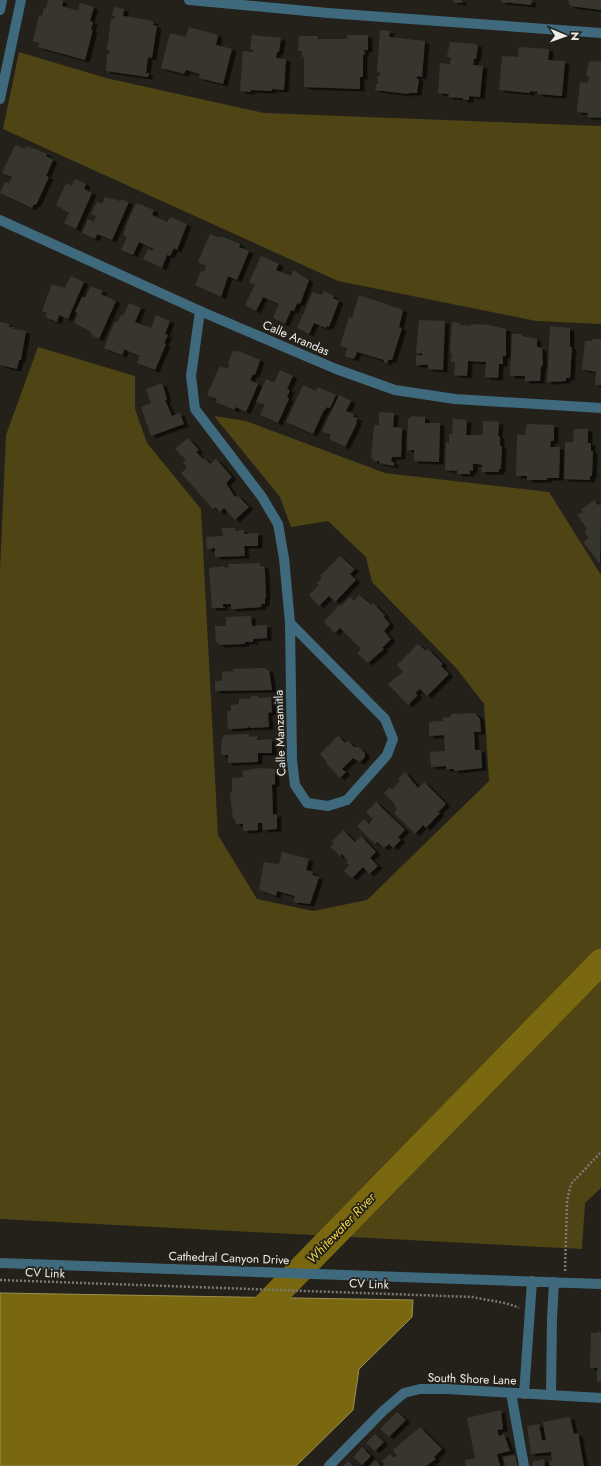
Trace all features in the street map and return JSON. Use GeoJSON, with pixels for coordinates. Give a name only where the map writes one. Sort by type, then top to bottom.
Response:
{"type":"FeatureCollection","features":[{"type":"Feature","properties":{"kind":"street"},"geometry":{"type":"LineString","coordinates":[[0,10],[2,0]]}},
{"type":"Feature","properties":{"kind":"street"},"geometry":{"type":"LineString","coordinates":[[0,99],[21,0]]}},
{"type":"Feature","properties":{"kind":"street"},"geometry":{"type":"LineString","coordinates":[[189,0],[601,33]]}},
{"type":"Feature","properties":{"kind":"street","name":"Calle Arandas"},"geometry":{"type":"LineString","coordinates":[[0,220],[200,311],[336,370],[395,390],[455,399],[601,408]]}},
{"type":"Feature","properties":{"kind":"street","name":"Calle Manzamitla"},"geometry":{"type":"LineString","coordinates":[[200,311],[191,376],[195,409],[262,498],[278,524],[284,558],[290,623],[292,760],[295,784],[307,803],[328,806],[347,800],[387,755],[393,739],[384,719],[290,623]]}},
{"type":"Feature","properties":{"kind":"street","name":"Cathedral Canyon Drive"},"geometry":{"type":"LineString","coordinates":[[0,1263],[601,1284]]}},
{"type":"Feature","properties":{"kind":"street"},"geometry":{"type":"LineString","coordinates":[[524,1394],[532,1281]]}},
{"type":"Feature","properties":{"kind":"street"},"geometry":{"type":"LineString","coordinates":[[551,1395],[551,1325],[559,1282]]}},
{"type":"Feature","properties":{"kind":"street","name":"South Shore Lane"},"geometry":{"type":"LineString","coordinates":[[329,1466],[404,1393],[420,1389],[601,1398]]}},
{"type":"Feature","properties":{"kind":"street"},"geometry":{"type":"LineString","coordinates":[[511,1393],[524,1466]]}},
{"type":"Feature","properties":{"kind":"path"},"geometry":{"type":"LineString","coordinates":[[559,1282],[567,1201],[571,1184],[601,1152]]}},
{"type":"Feature","properties":{"kind":"path","name":"CV Link"},"geometry":{"type":"LineString","coordinates":[[0,1280],[436,1295],[473,1297],[493,1302],[507,1302],[518,1308],[530,1308]]}},
{"type":"Feature","properties":{"kind":"shaded area"},"geometry":{"type":"Polygon","coordinates":[[[19,52],[106,78],[264,113],[601,126],[601,324],[536,321],[338,281],[3,129],[19,52]]]}},
{"type":"Feature","properties":{"kind":"shaded area"},"geometry":{"type":"Polygon","coordinates":[[[38,347],[135,376],[135,409],[147,443],[201,509],[218,835],[257,899],[313,911],[367,900],[489,781],[484,704],[457,669],[372,582],[366,557],[328,521],[291,527],[280,497],[214,416],[246,421],[385,473],[549,492],[601,575],[601,1188],[585,1203],[582,1249],[0,1219],[0,571],[6,435],[38,347]]]}},
{"type":"Feature","properties":{"kind":"shaded area"},"geometry":{"type":"Polygon","coordinates":[[[0,1293],[413,1300],[412,1317],[359,1369],[353,1410],[296,1466],[0,1466],[0,1293]]]}},
{"type":"Feature","properties":{"kind":"building"},"geometry":{"type":"Polygon","coordinates":[[[48,0],[63,0],[62,6],[78,11],[80,3],[94,7],[90,21],[93,22],[91,30],[93,30],[85,60],[38,47],[39,43],[33,41],[39,15],[42,16],[44,8],[46,9],[48,0]]]}},
{"type":"Feature","properties":{"kind":"building"},"geometry":{"type":"Polygon","coordinates":[[[453,0],[462,0],[462,3],[453,2],[453,0]]]}},
{"type":"Feature","properties":{"kind":"building"},"geometry":{"type":"Polygon","coordinates":[[[501,0],[532,0],[531,5],[501,2],[501,0]]]}},
{"type":"Feature","properties":{"kind":"building"},"geometry":{"type":"Polygon","coordinates":[[[568,0],[601,0],[601,10],[570,6],[568,0]]]}},
{"type":"Feature","properties":{"kind":"building"},"geometry":{"type":"Polygon","coordinates":[[[114,7],[124,9],[123,16],[148,20],[154,22],[153,25],[157,26],[152,58],[148,57],[146,73],[149,73],[148,77],[106,71],[107,54],[109,54],[110,51],[107,50],[111,19],[114,19],[115,16],[112,15],[114,7]]]}},
{"type":"Feature","properties":{"kind":"building"},"geometry":{"type":"Polygon","coordinates":[[[189,27],[218,35],[216,45],[232,49],[223,84],[199,78],[200,74],[186,70],[184,74],[161,68],[170,33],[186,37],[189,27]]]}},
{"type":"Feature","properties":{"kind":"building"},"geometry":{"type":"Polygon","coordinates":[[[380,30],[390,31],[389,37],[425,41],[422,77],[417,76],[417,79],[419,79],[417,93],[408,94],[375,90],[376,84],[378,84],[377,76],[380,76],[380,73],[377,72],[380,30]]]}},
{"type":"Feature","properties":{"kind":"building"},"geometry":{"type":"Polygon","coordinates":[[[252,35],[281,38],[279,52],[277,52],[276,58],[286,59],[284,90],[272,89],[272,91],[240,91],[243,51],[253,52],[253,50],[250,49],[252,35]]]}},
{"type":"Feature","properties":{"kind":"building"},"geometry":{"type":"Polygon","coordinates":[[[347,35],[368,35],[368,50],[364,50],[363,77],[360,77],[360,89],[304,87],[304,57],[302,57],[302,51],[298,51],[299,36],[318,36],[318,39],[347,39],[347,35]]]}},
{"type":"Feature","properties":{"kind":"building"},"geometry":{"type":"Polygon","coordinates":[[[450,42],[476,44],[478,46],[476,59],[474,59],[473,65],[483,66],[480,97],[469,96],[469,100],[463,100],[463,98],[448,97],[449,94],[438,93],[440,63],[450,64],[451,57],[447,57],[450,42]]]}},
{"type":"Feature","properties":{"kind":"building"},"geometry":{"type":"Polygon","coordinates":[[[519,47],[549,49],[548,60],[565,61],[562,96],[537,94],[538,92],[530,91],[530,93],[499,90],[502,56],[518,57],[519,47]]]}},
{"type":"Feature","properties":{"kind":"building"},"geometry":{"type":"Polygon","coordinates":[[[589,61],[601,62],[601,118],[587,117],[588,113],[577,112],[580,82],[588,83],[589,76],[586,76],[589,61]]]}},
{"type":"Feature","properties":{"kind":"building"},"geometry":{"type":"Polygon","coordinates":[[[15,145],[25,149],[26,146],[36,149],[47,154],[46,156],[53,160],[46,176],[49,177],[36,205],[34,204],[32,208],[0,193],[5,182],[9,183],[12,177],[2,173],[15,145]]]}},
{"type":"Feature","properties":{"kind":"building"},"geometry":{"type":"Polygon","coordinates":[[[75,179],[86,184],[84,189],[92,193],[76,229],[64,223],[69,213],[56,205],[66,183],[72,186],[75,179]]]}},
{"type":"Feature","properties":{"kind":"building"},"geometry":{"type":"Polygon","coordinates":[[[105,197],[120,201],[121,199],[129,202],[112,240],[97,234],[95,239],[82,233],[88,219],[94,222],[96,216],[91,214],[97,202],[102,204],[105,197]]]}},
{"type":"Feature","properties":{"kind":"building"},"geometry":{"type":"Polygon","coordinates":[[[137,203],[154,210],[152,215],[167,222],[170,217],[187,224],[177,250],[174,248],[170,256],[167,255],[162,268],[143,259],[148,249],[153,251],[154,249],[139,242],[133,255],[121,250],[127,237],[123,235],[125,228],[137,203]]]}},
{"type":"Feature","properties":{"kind":"building"},"geometry":{"type":"Polygon","coordinates":[[[210,234],[220,238],[221,236],[240,244],[239,247],[249,251],[237,280],[228,276],[221,297],[195,285],[201,271],[204,272],[206,266],[198,262],[210,234]]]}},
{"type":"Feature","properties":{"kind":"building"},"geometry":{"type":"Polygon","coordinates":[[[261,256],[279,264],[276,270],[291,276],[293,270],[309,280],[300,304],[297,303],[294,311],[291,310],[285,324],[273,318],[279,304],[263,297],[256,311],[245,305],[255,285],[249,282],[261,256]]]}},
{"type":"Feature","properties":{"kind":"building"},"geometry":{"type":"Polygon","coordinates":[[[71,276],[84,282],[68,319],[59,315],[57,322],[45,317],[47,313],[42,311],[52,284],[65,288],[71,276]]]}},
{"type":"Feature","properties":{"kind":"building"},"geometry":{"type":"Polygon","coordinates":[[[91,286],[103,291],[101,294],[116,301],[99,339],[91,335],[92,333],[74,323],[78,313],[75,312],[82,297],[85,298],[91,286]]]}},
{"type":"Feature","properties":{"kind":"building"},"geometry":{"type":"Polygon","coordinates":[[[324,291],[334,296],[333,298],[339,301],[329,327],[327,326],[326,328],[314,323],[309,334],[297,328],[313,292],[322,295],[324,291]]]}},
{"type":"Feature","properties":{"kind":"building"},"geometry":{"type":"Polygon","coordinates":[[[359,295],[403,310],[399,327],[402,328],[392,360],[388,360],[387,363],[384,362],[384,360],[357,352],[354,359],[345,356],[347,348],[340,346],[349,317],[352,318],[359,295]]]}},
{"type":"Feature","properties":{"kind":"building"},"geometry":{"type":"Polygon","coordinates":[[[129,303],[141,308],[135,322],[151,328],[156,315],[170,321],[165,334],[168,335],[164,343],[166,344],[155,370],[137,363],[140,356],[123,349],[124,351],[122,355],[104,348],[115,321],[117,323],[121,315],[123,316],[129,303]]]}},
{"type":"Feature","properties":{"kind":"building"},"geometry":{"type":"Polygon","coordinates":[[[419,320],[445,321],[443,370],[428,369],[428,365],[416,365],[416,355],[422,356],[422,353],[416,353],[419,320]]]}},
{"type":"Feature","properties":{"kind":"building"},"geometry":{"type":"Polygon","coordinates":[[[0,322],[9,324],[9,327],[14,327],[13,329],[26,331],[21,360],[19,360],[17,369],[0,365],[0,322]]]}},
{"type":"Feature","properties":{"kind":"building"},"geometry":{"type":"Polygon","coordinates":[[[452,322],[460,323],[460,325],[489,325],[506,329],[506,356],[503,356],[503,364],[499,364],[498,378],[485,377],[486,362],[468,361],[467,376],[454,375],[455,362],[451,362],[452,353],[450,353],[452,322]]]}},
{"type":"Feature","properties":{"kind":"building"},"geometry":{"type":"Polygon","coordinates":[[[550,326],[570,328],[570,347],[572,347],[570,378],[566,378],[566,381],[547,382],[550,326]]]}},
{"type":"Feature","properties":{"kind":"building"},"geometry":{"type":"Polygon","coordinates":[[[512,334],[522,334],[522,336],[537,339],[537,347],[542,348],[543,364],[541,367],[540,381],[525,381],[525,376],[510,376],[512,334]]]}},
{"type":"Feature","properties":{"kind":"building"},"geometry":{"type":"Polygon","coordinates":[[[592,339],[601,339],[601,385],[595,385],[596,372],[582,369],[585,341],[592,341],[592,339]]]}},
{"type":"Feature","properties":{"kind":"building"},"geometry":{"type":"Polygon","coordinates":[[[236,350],[260,360],[255,375],[253,374],[250,380],[258,384],[246,412],[236,407],[234,410],[216,402],[217,399],[207,395],[220,366],[227,369],[230,364],[228,363],[233,351],[236,352],[236,350]]]}},
{"type":"Feature","properties":{"kind":"building"},"geometry":{"type":"Polygon","coordinates":[[[280,370],[293,376],[287,389],[290,390],[287,397],[289,399],[278,423],[260,415],[265,405],[256,402],[266,379],[274,383],[280,370]]]}},
{"type":"Feature","properties":{"kind":"building"},"geometry":{"type":"Polygon","coordinates":[[[162,383],[167,399],[165,400],[172,416],[180,413],[184,424],[151,436],[141,407],[151,403],[146,389],[162,383]]]}},
{"type":"Feature","properties":{"kind":"building"},"geometry":{"type":"Polygon","coordinates":[[[303,385],[316,391],[318,387],[336,395],[330,408],[327,407],[323,412],[313,434],[286,422],[303,385]]]}},
{"type":"Feature","properties":{"kind":"building"},"geometry":{"type":"Polygon","coordinates":[[[339,395],[351,401],[346,411],[354,414],[353,417],[358,418],[345,447],[329,439],[331,435],[322,431],[339,395]]]}},
{"type":"Feature","properties":{"kind":"building"},"geometry":{"type":"Polygon","coordinates":[[[379,412],[394,413],[393,427],[402,428],[401,457],[392,457],[391,462],[394,462],[394,466],[379,463],[379,461],[373,461],[373,458],[371,458],[374,425],[379,425],[379,412]]]}},
{"type":"Feature","properties":{"kind":"building"},"geometry":{"type":"Polygon","coordinates":[[[411,416],[425,417],[425,423],[440,423],[439,462],[414,461],[414,450],[407,450],[408,418],[411,418],[411,416]]]}},
{"type":"Feature","properties":{"kind":"building"},"geometry":{"type":"Polygon","coordinates":[[[453,419],[467,420],[466,435],[483,435],[483,421],[499,422],[498,436],[500,436],[500,446],[502,446],[501,469],[499,469],[499,472],[481,472],[482,465],[477,464],[473,464],[473,471],[470,470],[470,474],[457,474],[457,471],[445,470],[446,442],[449,443],[449,434],[452,434],[453,419]]]}},
{"type":"Feature","properties":{"kind":"building"},"geometry":{"type":"Polygon","coordinates":[[[527,424],[554,425],[554,441],[551,441],[550,447],[560,447],[559,478],[547,478],[547,480],[527,480],[527,476],[516,476],[517,435],[525,435],[527,424]]]}},
{"type":"Feature","properties":{"kind":"building"},"geometry":{"type":"Polygon","coordinates":[[[574,429],[588,429],[588,443],[591,443],[591,451],[593,451],[592,476],[590,476],[590,480],[564,479],[565,442],[573,442],[574,429]]]}},
{"type":"Feature","properties":{"kind":"building"},"geometry":{"type":"Polygon","coordinates":[[[188,438],[199,450],[196,452],[203,459],[204,458],[210,464],[216,459],[232,477],[226,483],[235,497],[237,495],[249,507],[235,520],[224,508],[220,512],[215,507],[213,509],[181,473],[187,468],[183,462],[186,460],[175,449],[188,438]]]}},
{"type":"Feature","properties":{"kind":"building"},"geometry":{"type":"Polygon","coordinates":[[[594,500],[601,506],[600,564],[583,542],[589,538],[584,532],[587,529],[577,515],[583,512],[581,510],[594,500]]]}},
{"type":"Feature","properties":{"kind":"building"},"geometry":{"type":"Polygon","coordinates":[[[222,528],[235,528],[236,531],[244,530],[244,534],[258,533],[258,546],[244,546],[245,556],[215,557],[215,548],[207,549],[206,537],[223,536],[222,528]]]}},
{"type":"Feature","properties":{"kind":"building"},"geometry":{"type":"Polygon","coordinates":[[[340,556],[355,569],[350,574],[356,580],[335,602],[329,596],[319,606],[309,595],[319,585],[317,583],[322,578],[320,576],[340,556]]]}},
{"type":"Feature","properties":{"kind":"building"},"geometry":{"type":"Polygon","coordinates":[[[260,563],[260,566],[264,566],[265,572],[266,598],[265,604],[261,604],[262,607],[231,609],[231,604],[223,604],[223,607],[226,608],[212,608],[209,568],[224,566],[225,568],[229,567],[228,564],[260,563]]]}},
{"type":"Feature","properties":{"kind":"building"},"geometry":{"type":"Polygon","coordinates":[[[359,595],[372,605],[373,603],[385,615],[384,617],[390,624],[384,631],[391,639],[382,648],[384,649],[368,663],[357,653],[361,649],[340,628],[335,633],[324,622],[340,604],[341,606],[350,597],[354,601],[359,595]]]}},
{"type":"Feature","properties":{"kind":"building"},"geometry":{"type":"Polygon","coordinates":[[[251,616],[252,626],[267,625],[267,638],[253,639],[253,642],[245,642],[245,644],[220,645],[216,642],[215,626],[226,626],[226,617],[251,616]]]}},
{"type":"Feature","properties":{"kind":"building"},"geometry":{"type":"Polygon","coordinates":[[[418,644],[426,651],[428,649],[443,664],[441,666],[449,674],[427,696],[420,689],[415,693],[418,695],[408,705],[388,684],[403,672],[397,665],[418,644]]]}},
{"type":"Feature","properties":{"kind":"building"},"geometry":{"type":"Polygon","coordinates":[[[266,668],[266,670],[269,670],[272,690],[215,691],[215,681],[222,681],[222,673],[225,671],[234,672],[233,669],[266,668]]]}},
{"type":"Feature","properties":{"kind":"building"},"geometry":{"type":"Polygon","coordinates":[[[251,696],[258,696],[258,698],[271,697],[272,712],[268,713],[269,727],[250,728],[250,725],[248,728],[228,729],[227,711],[231,711],[231,705],[239,704],[239,699],[251,698],[251,696]]]}},
{"type":"Feature","properties":{"kind":"building"},"geometry":{"type":"Polygon","coordinates":[[[475,713],[480,719],[481,732],[474,732],[475,750],[481,750],[482,768],[454,771],[454,769],[446,769],[446,766],[431,767],[430,752],[445,751],[444,735],[429,736],[429,722],[443,721],[442,718],[451,717],[451,714],[475,713]]]}},
{"type":"Feature","properties":{"kind":"building"},"geometry":{"type":"Polygon","coordinates":[[[249,734],[249,737],[257,736],[257,740],[272,739],[272,753],[258,753],[258,762],[228,763],[228,755],[221,755],[222,737],[225,737],[224,735],[249,734]]]}},
{"type":"Feature","properties":{"kind":"building"},"geometry":{"type":"Polygon","coordinates":[[[338,736],[345,743],[348,741],[354,747],[359,747],[365,753],[365,757],[360,762],[353,758],[342,769],[346,772],[340,778],[320,754],[338,736]]]}},
{"type":"Feature","properties":{"kind":"building"},"geometry":{"type":"Polygon","coordinates":[[[261,768],[275,769],[275,784],[272,785],[273,815],[277,814],[277,829],[263,830],[262,823],[258,823],[258,830],[243,831],[243,824],[236,824],[235,819],[233,819],[230,792],[232,792],[232,778],[243,777],[242,771],[261,768]]]}},
{"type":"Feature","properties":{"kind":"building"},"geometry":{"type":"Polygon","coordinates":[[[405,772],[418,788],[424,782],[446,804],[426,828],[423,825],[415,834],[394,813],[397,809],[394,806],[395,804],[384,793],[390,787],[392,790],[400,781],[398,779],[405,772]]]}},
{"type":"Feature","properties":{"kind":"building"},"geometry":{"type":"Polygon","coordinates":[[[376,802],[405,830],[398,837],[401,840],[393,848],[389,844],[384,848],[377,842],[375,844],[357,826],[364,819],[369,824],[373,819],[366,812],[376,802]]]}},
{"type":"Feature","properties":{"kind":"building"},"geometry":{"type":"Polygon","coordinates":[[[343,830],[355,842],[361,836],[376,852],[370,858],[378,866],[369,874],[363,867],[352,878],[344,871],[349,865],[346,862],[348,861],[342,854],[340,856],[330,847],[334,843],[332,841],[343,830]]]}},
{"type":"Feature","properties":{"kind":"building"},"geometry":{"type":"Polygon","coordinates":[[[282,852],[309,859],[306,870],[313,872],[312,875],[319,877],[310,904],[293,902],[295,896],[277,891],[276,896],[259,890],[264,862],[279,864],[282,852]]]}},
{"type":"Feature","properties":{"kind":"building"},"geometry":{"type":"Polygon","coordinates":[[[599,1331],[601,1332],[601,1382],[597,1382],[597,1368],[590,1368],[591,1333],[599,1333],[599,1331]]]}},
{"type":"Feature","properties":{"kind":"building"},"geometry":{"type":"Polygon","coordinates":[[[501,1410],[503,1429],[497,1430],[499,1436],[504,1434],[510,1451],[497,1454],[500,1466],[466,1466],[465,1460],[475,1458],[467,1418],[501,1410]]]}},
{"type":"Feature","properties":{"kind":"building"},"geometry":{"type":"Polygon","coordinates":[[[397,1412],[406,1420],[389,1437],[380,1429],[397,1412]]]}},
{"type":"Feature","properties":{"kind":"building"},"geometry":{"type":"Polygon","coordinates":[[[570,1417],[574,1434],[578,1433],[584,1466],[550,1466],[549,1461],[552,1461],[551,1452],[531,1454],[527,1426],[539,1424],[542,1440],[546,1440],[543,1422],[570,1417]]]}},
{"type":"Feature","properties":{"kind":"building"},"geometry":{"type":"Polygon","coordinates":[[[420,1427],[442,1449],[434,1457],[436,1459],[426,1466],[383,1466],[385,1464],[382,1461],[390,1454],[394,1458],[397,1455],[393,1450],[420,1427]]]}},
{"type":"Feature","properties":{"kind":"building"},"geometry":{"type":"Polygon","coordinates":[[[375,1434],[384,1442],[375,1451],[366,1443],[375,1434]]]}},
{"type":"Feature","properties":{"kind":"building"},"geometry":{"type":"Polygon","coordinates":[[[362,1447],[371,1456],[362,1465],[353,1457],[362,1447]]]}},
{"type":"Feature","properties":{"kind":"building"},"geometry":{"type":"Polygon","coordinates":[[[515,1455],[518,1466],[505,1466],[503,1457],[515,1455]]]}},
{"type":"Feature","properties":{"kind":"building"},"geometry":{"type":"Polygon","coordinates":[[[544,1459],[545,1466],[533,1466],[532,1462],[544,1459]]]}},
{"type":"Feature","properties":{"kind":"building"},"geometry":{"type":"Polygon","coordinates":[[[375,1460],[381,1466],[369,1466],[375,1460]]]}},
{"type":"Feature","properties":{"kind":"building"},"geometry":{"type":"Polygon","coordinates":[[[348,1461],[354,1466],[343,1466],[348,1461]]]}},
{"type":"Feature","properties":{"kind":"waterway","name":"Whitewater River"},"geometry":{"type":"LineString","coordinates":[[248,1323],[601,962]]}}]}
